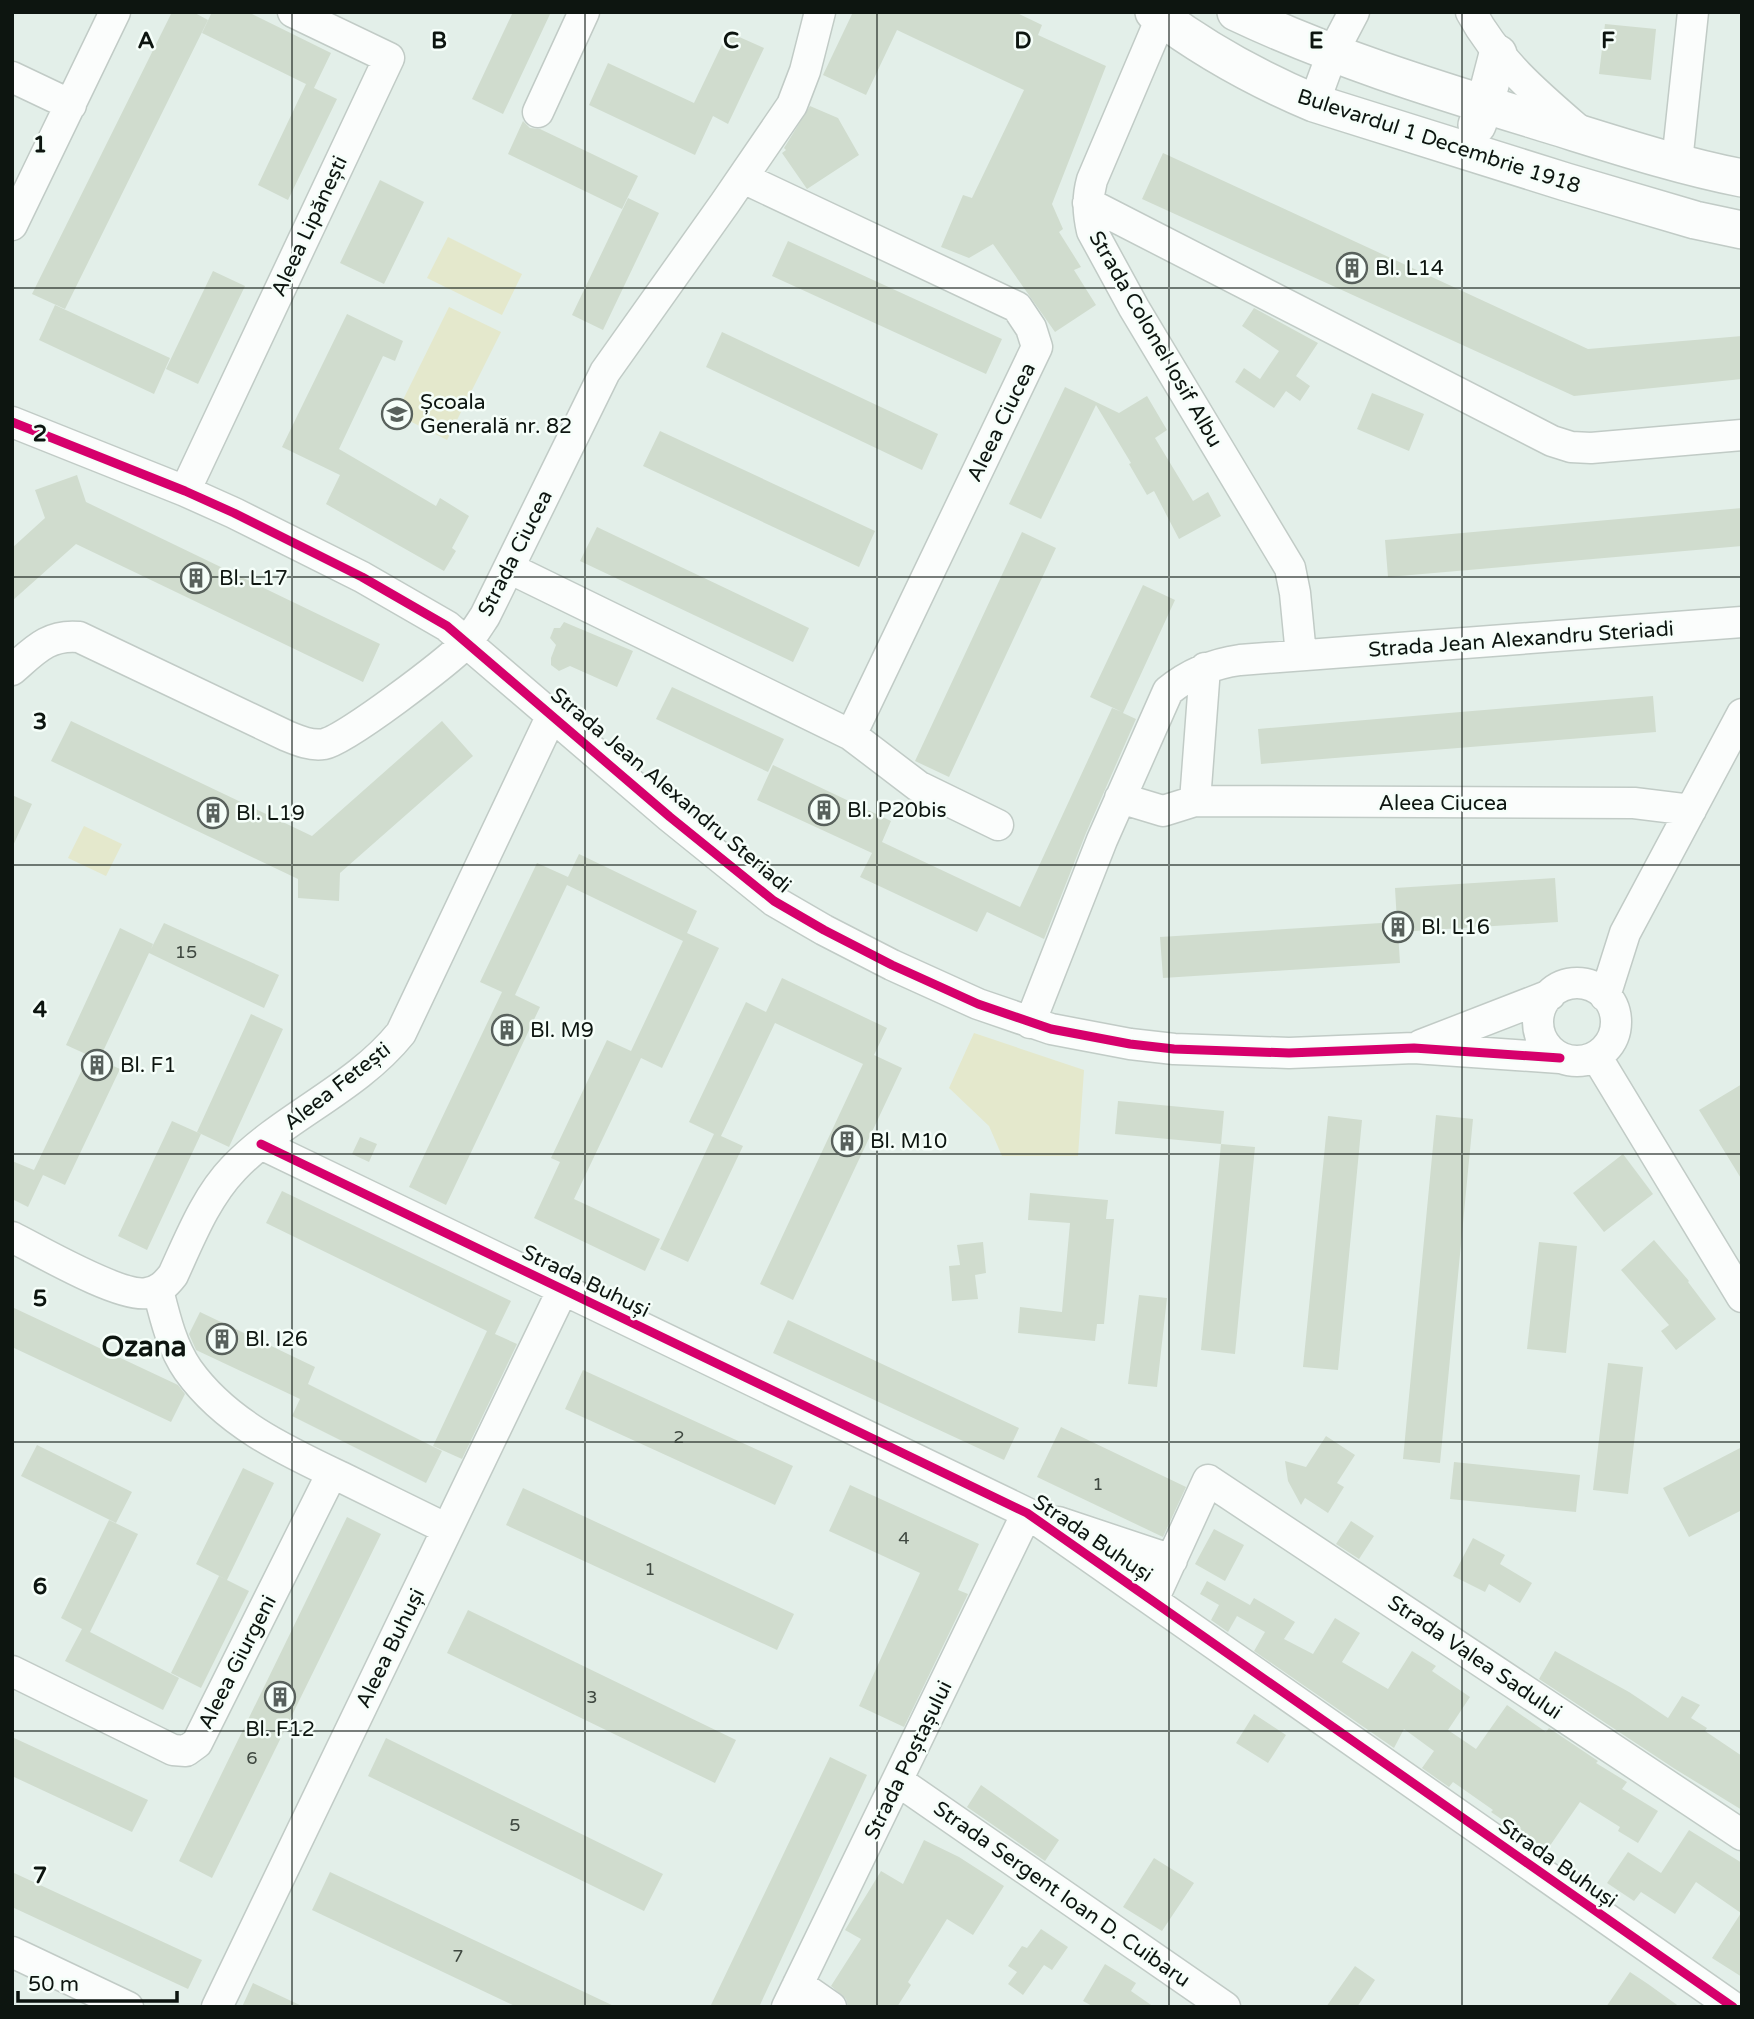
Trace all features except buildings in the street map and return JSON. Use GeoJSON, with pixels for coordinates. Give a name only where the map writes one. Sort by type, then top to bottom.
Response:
{"type":"FeatureCollection","features":[{"type":"Feature","properties":{"kind":"main road"},"geometry":{"type":"LineString","coordinates":[[1236,12],[1332,54],[1585,135],[1742,178]]}},
{"type":"Feature","properties":{"kind":"main road","name":"Bulevardul 1 Decembrie 1918"},"geometry":{"type":"LineString","coordinates":[[1157,15],[1232,63],[1314,103],[1685,217],[1742,230]]}},
{"type":"Feature","properties":{"kind":"main road"},"geometry":{"type":"LineString","coordinates":[[1464,151],[1485,104],[1497,54]]}},
{"type":"Feature","properties":{"kind":"street"},"geometry":{"type":"LineString","coordinates":[[12,225],[115,12]]}},
{"type":"Feature","properties":{"kind":"street","name":"Aleea Lipănești"},"geometry":{"type":"LineString","coordinates":[[185,491],[389,58],[293,12]]}},
{"type":"Feature","properties":{"kind":"street"},"geometry":{"type":"LineString","coordinates":[[538,112],[584,12]]}},
{"type":"Feature","properties":{"kind":"street","name":"Strada Ciucea"},"geometry":{"type":"LineString","coordinates":[[12,670],[56,637],[79,637],[287,736],[313,744],[325,744],[348,733],[451,657],[468,641],[485,616],[604,372],[782,121],[801,85],[820,12]]}},
{"type":"Feature","properties":{"kind":"street"},"geometry":{"type":"LineString","coordinates":[[1314,103],[1332,54],[1354,12]]}},
{"type":"Feature","properties":{"kind":"street"},"geometry":{"type":"LineString","coordinates":[[1471,12],[1497,54],[1585,135]]}},
{"type":"Feature","properties":{"kind":"street"},"geometry":{"type":"LineString","coordinates":[[1677,162],[1693,12]]}},
{"type":"Feature","properties":{"kind":"street","name":"Strada Colonel Iosif Albu"},"geometry":{"type":"LineString","coordinates":[[1157,15],[1092,180],[1088,203],[1093,231],[1134,308],[1290,568],[1296,593],[1301,655]]}},
{"type":"Feature","properties":{"kind":"street"},"geometry":{"type":"LineString","coordinates":[[12,77],[71,105]]}},
{"type":"Feature","properties":{"kind":"street","name":"Aleea Ciucea"},"geometry":{"type":"LineString","coordinates":[[743,178],[1017,307],[1031,328],[1037,347],[851,735]]}},
{"type":"Feature","properties":{"kind":"street"},"geometry":{"type":"LineString","coordinates":[[1088,203],[1552,441],[1571,447],[1591,447],[1742,435]]}},
{"type":"Feature","properties":{"kind":"street","name":"Strada Jean Alexandru Steriadi"},"geometry":{"type":"LineString","coordinates":[[12,422],[185,491],[279,534],[362,577],[447,626],[468,641],[670,817],[774,901],[892,965],[978,1004],[1030,1023],[1105,1040],[1174,1049],[1289,1053],[1414,1048],[1560,1058]]}},
{"type":"Feature","properties":{"kind":"street"},"geometry":{"type":"LineString","coordinates":[[509,568],[851,735],[918,786],[998,825]]}},
{"type":"Feature","properties":{"kind":"street","name":"Strada Jean Alexandru Steriadi"},"geometry":{"type":"LineString","coordinates":[[1301,655],[1742,622]]}},
{"type":"Feature","properties":{"kind":"street"},"geometry":{"type":"LineString","coordinates":[[1030,1023],[1120,798],[1168,691],[1183,679],[1220,663],[1301,655]]}},
{"type":"Feature","properties":{"kind":"street"},"geometry":{"type":"LineString","coordinates":[[1195,801],[1205,668]]}},
{"type":"Feature","properties":{"kind":"street","name":"Strada Jean Alexandru Steriadi"},"geometry":{"type":"LineString","coordinates":[[1605,996],[1625,933],[1742,714]]}},
{"type":"Feature","properties":{"kind":"street","name":"Aleea Fetești"},"geometry":{"type":"LineString","coordinates":[[158,1290],[173,1275],[195,1227],[218,1188],[236,1166],[261,1144],[370,1064],[388,1049],[401,1033],[552,715]]}},
{"type":"Feature","properties":{"kind":"street","name":"Aleea Ciucea"},"geometry":{"type":"LineString","coordinates":[[1120,798],[1163,811],[1195,801],[1634,803],[1691,810]]}},
{"type":"Feature","properties":{"kind":"street","name":"Strada Jean Alexandru Steriadi"},"geometry":{"type":"LineString","coordinates":[[1414,1048],[1563,989],[1625,933]]}},
{"type":"Feature","properties":{"kind":"street"},"geometry":{"type":"LineString","coordinates":[[1563,989],[1597,989],[1605,996],[1614,1012],[1615,1030],[1608,1046],[1597,1056],[1585,1060],[1560,1058],[1550,1051],[1539,1029],[1542,1005],[1563,989]]}},
{"type":"Feature","properties":{"kind":"street"},"geometry":{"type":"LineString","coordinates":[[1597,1056],[1742,1297]]}},
{"type":"Feature","properties":{"kind":"street","name":"Strada Buhuși"},"geometry":{"type":"LineString","coordinates":[[261,1144],[1027,1513],[1733,2007]]}},
{"type":"Feature","properties":{"kind":"street"},"geometry":{"type":"LineString","coordinates":[[12,1237],[121,1290],[146,1294],[158,1290],[174,1344],[187,1368],[204,1390],[245,1426],[281,1449],[447,1529]]}},
{"type":"Feature","properties":{"kind":"street","name":"Aleea Buhuși"},"geometry":{"type":"LineString","coordinates":[[217,2007],[563,1289]]}},
{"type":"Feature","properties":{"kind":"street","name":"Aleea Giurgeni"},"geometry":{"type":"LineString","coordinates":[[12,1671],[173,1750],[186,1751],[197,1743],[332,1473]]}},
{"type":"Feature","properties":{"kind":"street","name":"Strada Valea Sadului"},"geometry":{"type":"LineString","coordinates":[[1172,1560],[1208,1480],[1742,1835]]}},
{"type":"Feature","properties":{"kind":"street"},"geometry":{"type":"LineString","coordinates":[[1027,1513],[1172,1560],[1153,1600]]}},
{"type":"Feature","properties":{"kind":"street","name":"Strada Poștașului"},"geometry":{"type":"LineString","coordinates":[[792,1995],[1027,1513]]}},
{"type":"Feature","properties":{"kind":"street","name":"Strada Sergent Ioan D. Cuibaru"},"geometry":{"type":"LineString","coordinates":[[898,1781],[1226,2007]]}},
{"type":"Feature","properties":{"kind":"street"},"geometry":{"type":"LineString","coordinates":[[12,1952],[128,2007]]}},
{"type":"Feature","properties":{"kind":"street"},"geometry":{"type":"LineString","coordinates":[[792,1995],[831,2007]]}},
{"type":"Feature","properties":{"kind":"green space"},"geometry":{"type":"Polygon","coordinates":[[[448,237],[522,274],[502,315],[427,278],[448,237]]]}},
{"type":"Feature","properties":{"kind":"green space"},"geometry":{"type":"Polygon","coordinates":[[[449,307],[501,332],[447,440],[396,414],[449,307]]]}},
{"type":"Feature","properties":{"kind":"green space"},"geometry":{"type":"Polygon","coordinates":[[[84,826],[122,844],[106,876],[68,858],[84,826]]]}},
{"type":"Feature","properties":{"kind":"green space"},"geometry":{"type":"Polygon","coordinates":[[[974,1033],[1084,1070],[1078,1156],[1002,1156],[989,1126],[949,1088],[974,1033]]]}},
{"type":"Feature","properties":{"kind":"cycle path"},"geometry":{"type":"LineString","coordinates":[[12,422],[234,513],[362,577],[447,626],[670,817],[774,901],[892,965],[978,1004],[1051,1029],[1130,1044],[1174,1049],[1289,1053],[1414,1048],[1560,1058]]}},
{"type":"Feature","properties":{"kind":"cycle path"},"geometry":{"type":"LineString","coordinates":[[261,1144],[1027,1513],[1733,2007]]}},
{"type":"Feature","properties":{"kind":"place","name":"Bl. L14"},"geometry":{"type":"Point","coordinates":[1352,268]}},
{"type":"Feature","properties":{"kind":"place","name":"Școala Generală nr. 82"},"geometry":{"type":"Point","coordinates":[397,414]}},
{"type":"Feature","properties":{"kind":"place","name":"Bl. L17"},"geometry":{"type":"Point","coordinates":[196,578]}},
{"type":"Feature","properties":{"kind":"place","name":"Bl. P20bis"},"geometry":{"type":"Point","coordinates":[824,810]}},
{"type":"Feature","properties":{"kind":"place","name":"Bl. L19"},"geometry":{"type":"Point","coordinates":[213,813]}},
{"type":"Feature","properties":{"kind":"place","name":"Bl. L16"},"geometry":{"type":"Point","coordinates":[1398,927]}},
{"type":"Feature","properties":{"kind":"place","name":"Bl. M9"},"geometry":{"type":"Point","coordinates":[507,1030]}},
{"type":"Feature","properties":{"kind":"place","name":"Bl. F1"},"geometry":{"type":"Point","coordinates":[97,1065]}},
{"type":"Feature","properties":{"kind":"place","name":"Bl. M10"},"geometry":{"type":"Point","coordinates":[847,1141]}},
{"type":"Feature","properties":{"kind":"place","name":"Bl. I26"},"geometry":{"type":"Point","coordinates":[222,1339]}},
{"type":"Feature","properties":{"kind":"place","name":"Bl. F12"},"geometry":{"type":"Point","coordinates":[280,1697]}},
{"type":"Feature","properties":{"kind":"district","name":"Ozana"},"geometry":{"type":"Point","coordinates":[144,1346]}}]}
